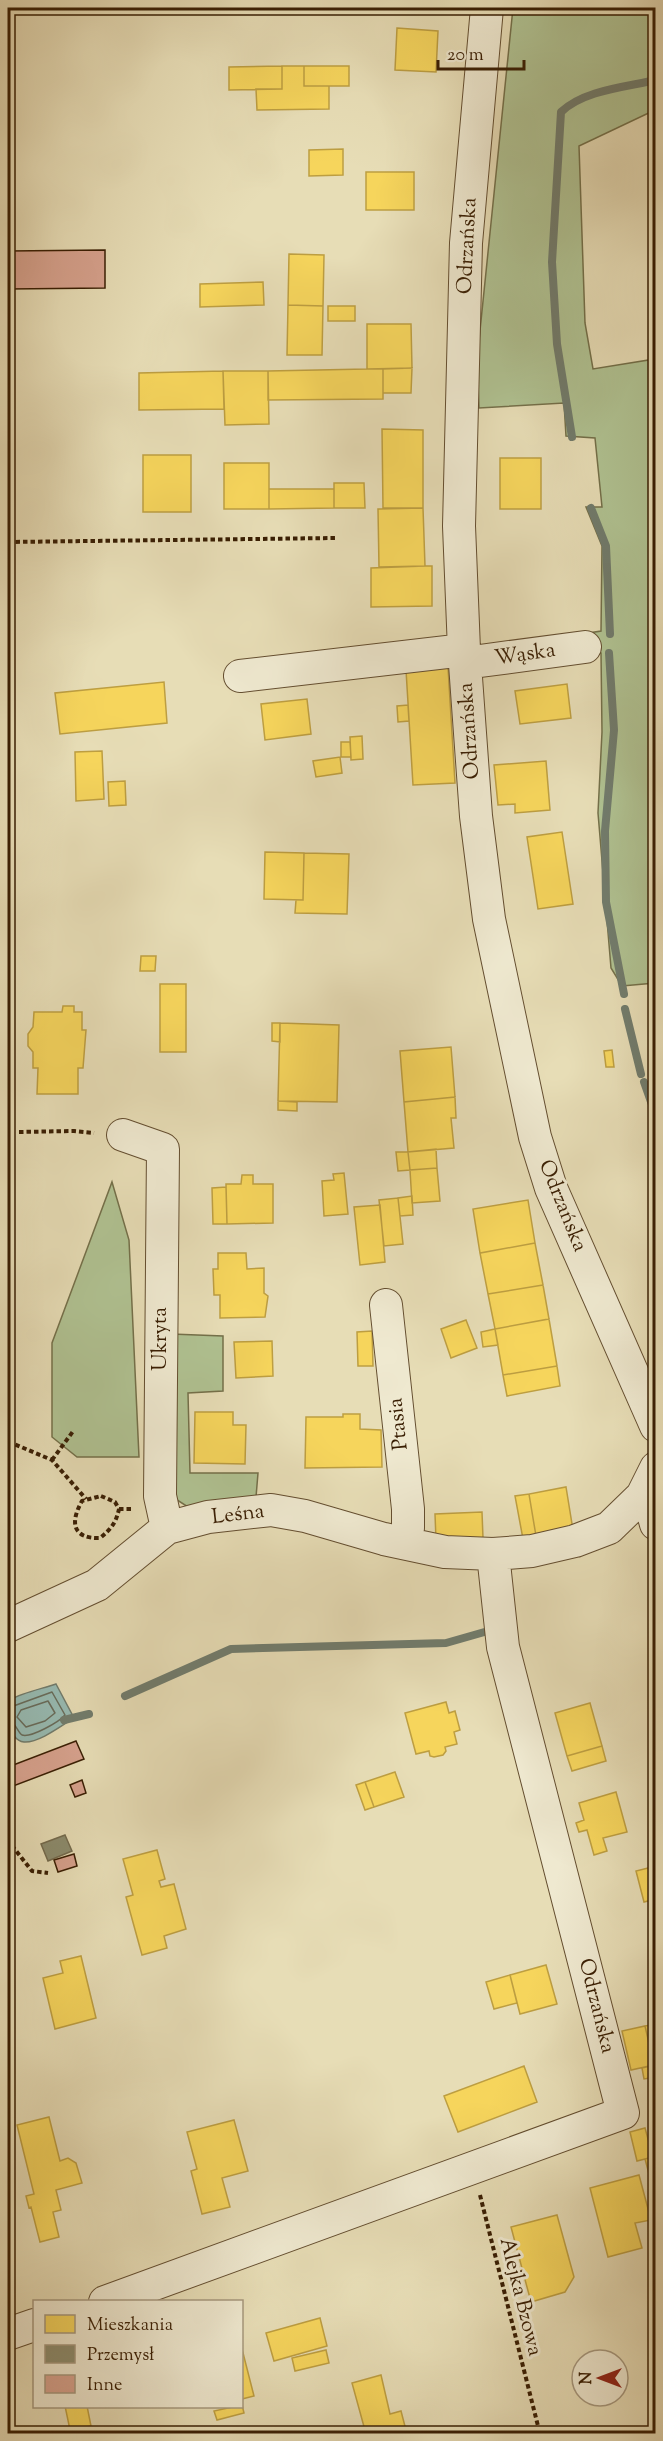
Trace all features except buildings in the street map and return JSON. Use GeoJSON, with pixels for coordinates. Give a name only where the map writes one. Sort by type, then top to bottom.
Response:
{"type":"FeatureCollection","features":[{"type":"Feature","properties":{"kind":"street","name":"Odrzańska"},"geometry":{"type":"LineString","coordinates":[[487,8],[466,243],[459,526],[476,816],[489,919],[535,1137],[551,1188],[656,1426]]}},
{"type":"Feature","properties":{"kind":"street","name":"Wąska"},"geometry":{"type":"LineString","coordinates":[[240,676],[585,647]]}},
{"type":"Feature","properties":{"kind":"street","name":"Ukryta"},"geometry":{"type":"LineString","coordinates":[[123,1135],[163,1149],[160,1496],[167,1528]]}},
{"type":"Feature","properties":{"kind":"street","name":"Ptasia"},"geometry":{"type":"LineString","coordinates":[[386,1305],[408,1509],[408,1528],[404,1543]]}},
{"type":"Feature","properties":{"kind":"street"},"geometry":{"type":"LineString","coordinates":[[493,1554],[532,1551],[575,1541],[609,1528],[642,1496],[656,1468]]}},
{"type":"Feature","properties":{"kind":"street"},"geometry":{"type":"LineString","coordinates":[[642,1496],[652,1510],[656,1524]]}},
{"type":"Feature","properties":{"kind":"street","name":"Leśna"},"geometry":{"type":"LineString","coordinates":[[8,1626],[98,1585],[167,1528],[208,1518],[271,1510],[305,1516],[445,1552],[493,1554]]}},
{"type":"Feature","properties":{"kind":"street","name":"Odrzańska"},"geometry":{"type":"LineString","coordinates":[[108,2300],[623,2114],[503,1647],[493,1554]]}},
{"type":"Feature","properties":{"kind":"street"},"geometry":{"type":"LineString","coordinates":[[8,2334],[33,2325]]}},
{"type":"Feature","properties":{"kind":"path"},"geometry":{"type":"LineString","coordinates":[[8,542],[335,537]]}},
{"type":"Feature","properties":{"kind":"path"},"geometry":{"type":"LineString","coordinates":[[20,1132],[74,1131],[123,1135]]}},
{"type":"Feature","properties":{"kind":"path"},"geometry":{"type":"LineString","coordinates":[[52,1460],[74,1430]]}},
{"type":"Feature","properties":{"kind":"path"},"geometry":{"type":"LineString","coordinates":[[8,1444],[14,1444],[52,1460],[86,1499]]}},
{"type":"Feature","properties":{"kind":"path"},"geometry":{"type":"LineString","coordinates":[[101,1496],[115,1502],[120,1509],[115,1524],[100,1538],[82,1535],[75,1528],[74,1519],[82,1501],[86,1499],[101,1496]]}},
{"type":"Feature","properties":{"kind":"path"},"geometry":{"type":"LineString","coordinates":[[8,1831],[13,1847],[32,1871],[48,1874]]}},
{"type":"Feature","properties":{"kind":"path","name":"Alejka Bzowa"},"geometry":{"type":"LineString","coordinates":[[474,2168],[496,2264],[540,2433]]}},
{"type":"Feature","properties":{"kind":"green space"},"geometry":{"type":"Polygon","coordinates":[[[513,8],[655,8],[655,110],[579,146],[585,323],[593,369],[655,359],[655,983],[622,986],[611,968],[598,813],[602,732],[601,653],[493,666],[490,648],[601,631],[602,546],[586,507],[602,507],[595,438],[566,436],[564,403],[479,408],[477,360],[513,8]]]}},
{"type":"Feature","properties":{"kind":"green space"},"geometry":{"type":"Polygon","coordinates":[[[112,1182],[129,1240],[139,1457],[77,1457],[52,1437],[52,1343],[112,1182]]]}},
{"type":"Feature","properties":{"kind":"green space"},"geometry":{"type":"Polygon","coordinates":[[[171,1334],[223,1336],[223,1391],[188,1393],[190,1473],[258,1473],[256,1497],[188,1507],[174,1498],[171,1334]]]}},
{"type":"Feature","properties":{"kind":"water"},"geometry":{"type":"Polygon","coordinates":[[[56,1684],[74,1718],[36,1740],[24,1742],[18,1740],[10,1730],[8,1723],[9,1703],[21,1695],[56,1684]]]}},
{"type":"Feature","properties":{"kind":"waterway"},"geometry":{"type":"LineString","coordinates":[[572,437],[557,344],[552,262],[561,112],[593,94],[656,80]]}},
{"type":"Feature","properties":{"kind":"waterway"},"geometry":{"type":"LineString","coordinates":[[591,508],[606,546],[610,634]]}},
{"type":"Feature","properties":{"kind":"waterway"},"geometry":{"type":"LineString","coordinates":[[609,653],[614,730],[605,831],[606,902],[624,994]]}},
{"type":"Feature","properties":{"kind":"waterway"},"geometry":{"type":"LineString","coordinates":[[625,1009],[641,1074]]}},
{"type":"Feature","properties":{"kind":"waterway"},"geometry":{"type":"LineString","coordinates":[[644,1082],[656,1116]]}},
{"type":"Feature","properties":{"kind":"waterway"},"geometry":{"type":"LineString","coordinates":[[125,1696],[231,1649],[446,1643],[488,1631]]}},
{"type":"Feature","properties":{"kind":"waterway"},"geometry":{"type":"LineString","coordinates":[[64,1720],[89,1714]]}}]}
